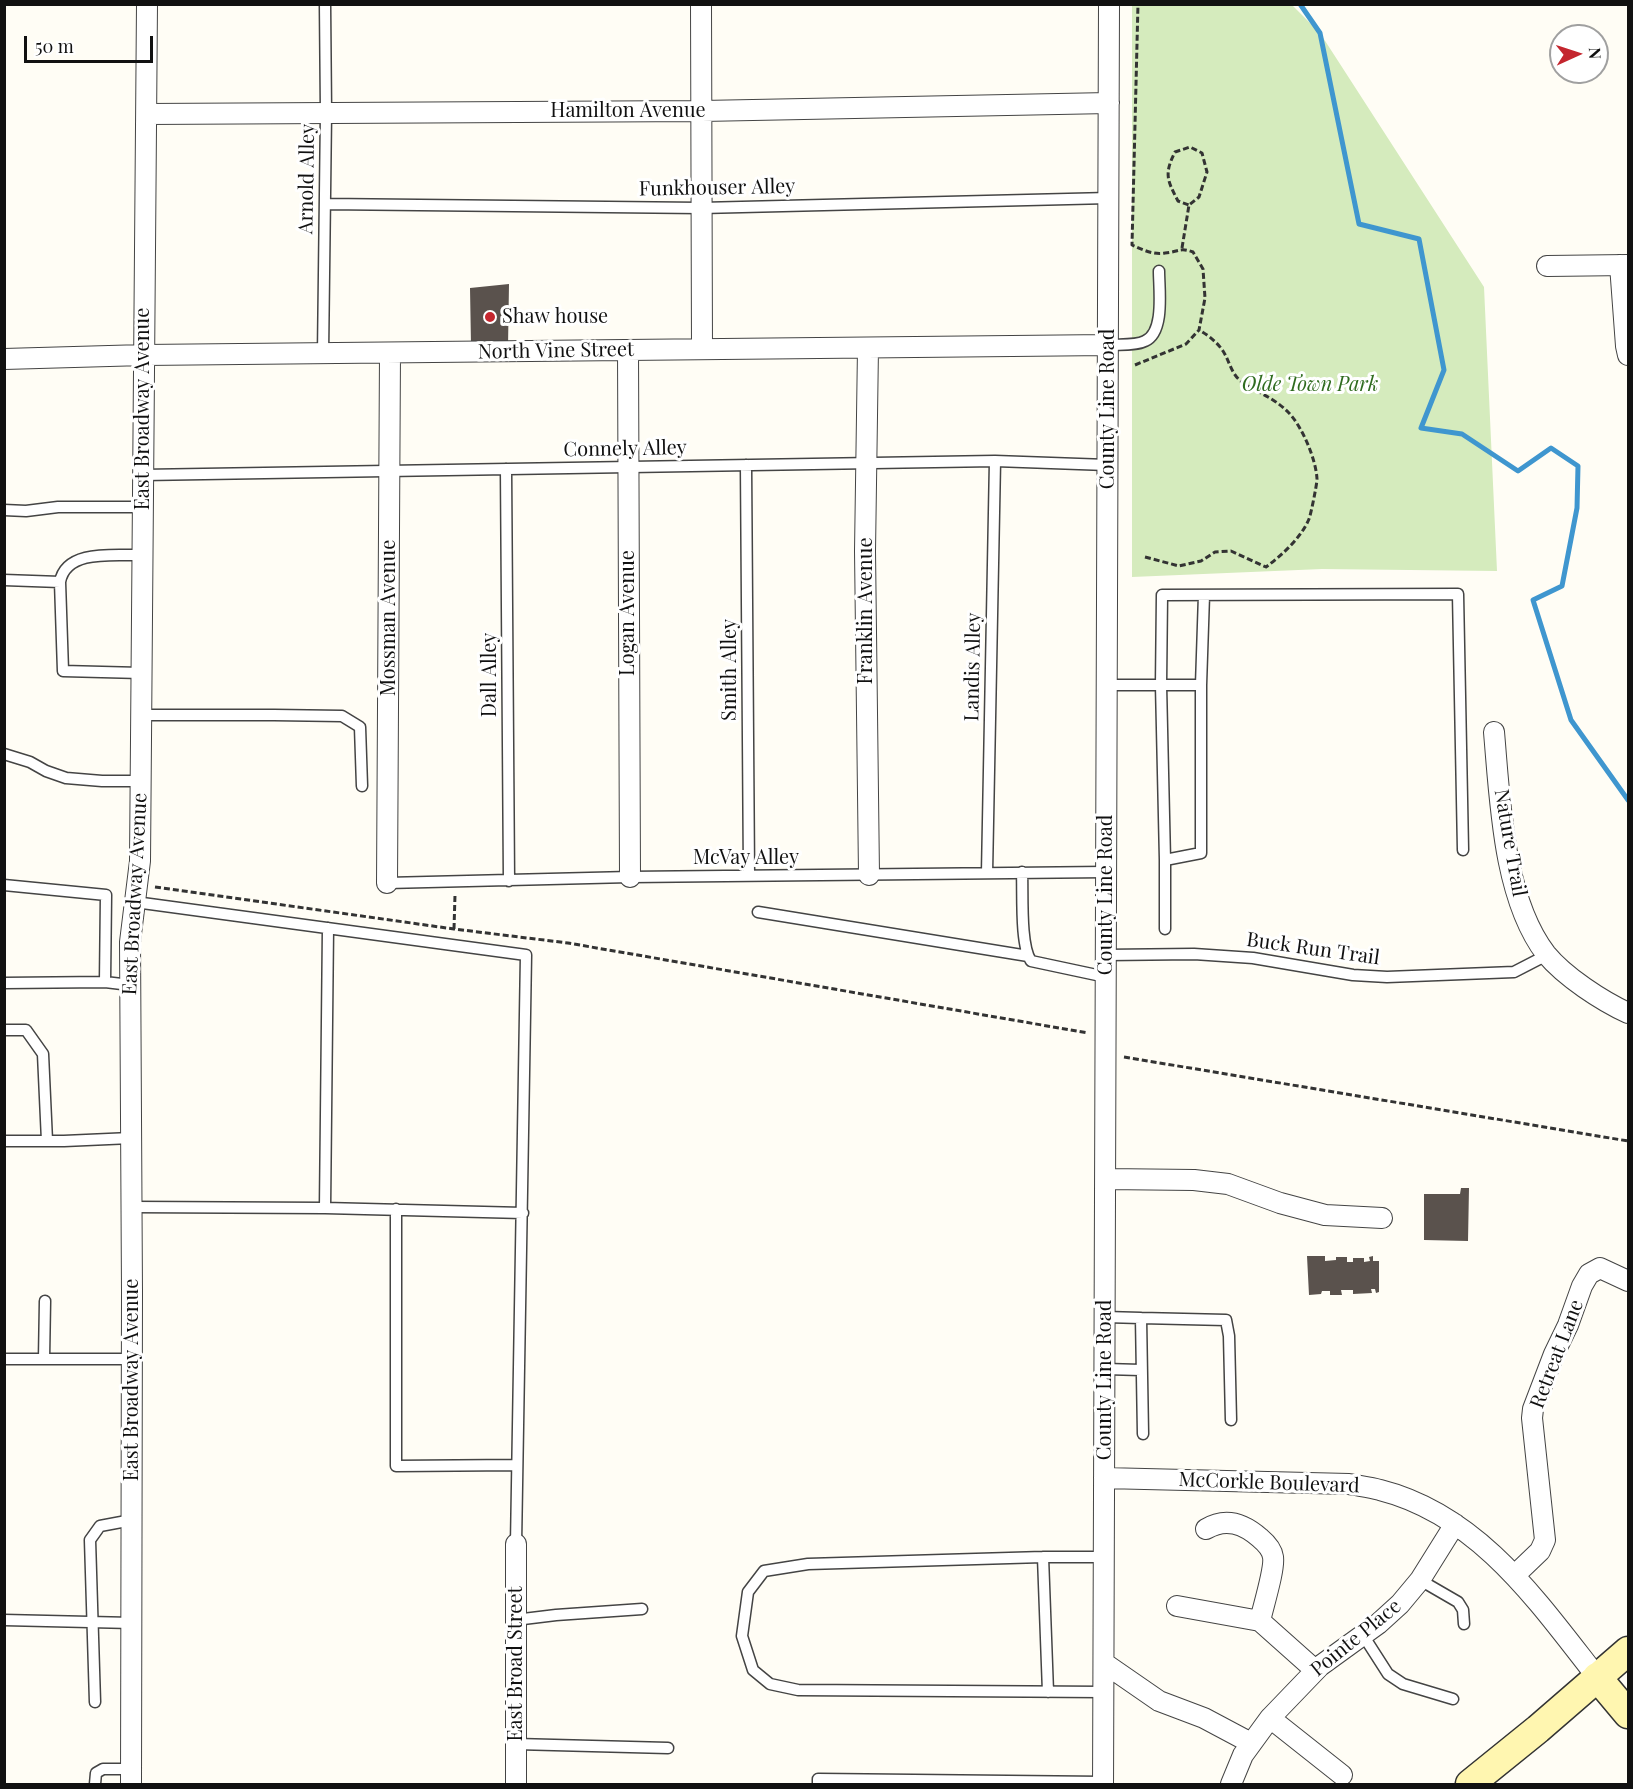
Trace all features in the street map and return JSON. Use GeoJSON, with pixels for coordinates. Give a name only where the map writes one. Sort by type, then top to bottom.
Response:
{"type":"FeatureCollection","features":[{"type":"Feature","properties":{"kind":"main road"},"geometry":{"type":"LineString","coordinates":[[1470,1785],[1629,1652]]}},
{"type":"Feature","properties":{"kind":"main road","name":"McCorkle Boulevard"},"geometry":{"type":"LineString","coordinates":[[1597,1677],[1629,1714]]}},
{"type":"Feature","properties":{"kind":"street","name":"East Broadway Avenue"},"geometry":{"type":"LineString","coordinates":[[131,1777],[130,942],[140,861],[147,4]]}},
{"type":"Feature","properties":{"kind":"street"},"geometry":{"type":"LineString","coordinates":[[701,4],[702,349]]}},
{"type":"Feature","properties":{"kind":"street","name":"County Line Road"},"geometry":{"type":"LineString","coordinates":[[1103,1783],[1109,4]]}},
{"type":"Feature","properties":{"kind":"street","name":"Hamilton Avenue"},"geometry":{"type":"LineString","coordinates":[[147,114],[702,111],[1109,103]]}},
{"type":"Feature","properties":{"kind":"street"},"geometry":{"type":"LineString","coordinates":[[1547,266],[1624,265],[1626,346],[1629,355]]}},
{"type":"Feature","properties":{"kind":"street","name":"North Vine Street"},"geometry":{"type":"LineString","coordinates":[[4,359],[1108,345]]}},
{"type":"Feature","properties":{"kind":"street","name":"Franklin Avenue"},"geometry":{"type":"LineString","coordinates":[[868,348],[865,551],[869,875]]}},
{"type":"Feature","properties":{"kind":"street","name":"Logan Avenue"},"geometry":{"type":"LineString","coordinates":[[628,350],[630,876]]}},
{"type":"Feature","properties":{"kind":"street","name":"Mossman Avenue"},"geometry":{"type":"LineString","coordinates":[[387,883],[390,353]]}},
{"type":"Feature","properties":{"kind":"street","name":"Nature Trail"},"geometry":{"type":"LineString","coordinates":[[1494,732],[1501,813],[1510,864],[1531,930],[1547,955],[1564,971],[1591,992],[1629,1012]]}},
{"type":"Feature","properties":{"kind":"street"},"geometry":{"type":"LineString","coordinates":[[1106,1179],[1194,1180],[1228,1184],[1280,1203],[1325,1215],[1382,1218]]}},
{"type":"Feature","properties":{"kind":"street","name":"Retreat Lane"},"geometry":{"type":"LineString","coordinates":[[1515,1575],[1540,1551],[1545,1540],[1532,1418],[1533,1409],[1554,1354],[1569,1325],[1582,1286],[1589,1274],[1600,1268],[1629,1281]]}},
{"type":"Feature","properties":{"kind":"street","name":"McCorkle Boulevard"},"geometry":{"type":"LineString","coordinates":[[1104,1478],[1349,1484],[1381,1490],[1412,1501],[1455,1524],[1485,1545],[1515,1575],[1597,1677]]}},
{"type":"Feature","properties":{"kind":"street"},"geometry":{"type":"LineString","coordinates":[[1206,1528],[1220,1523],[1239,1524],[1266,1544],[1273,1557],[1260,1621]]}},
{"type":"Feature","properties":{"kind":"street","name":"Pointe Place"},"geometry":{"type":"LineString","coordinates":[[1231,1785],[1243,1755],[1270,1718],[1315,1670],[1378,1624],[1400,1604],[1420,1580],[1455,1524]]}},
{"type":"Feature","properties":{"kind":"street","name":"East Broad Street"},"geometry":{"type":"LineString","coordinates":[[516,1544],[516,1785]]}},
{"type":"Feature","properties":{"kind":"street"},"geometry":{"type":"LineString","coordinates":[[1177,1606],[1260,1621],[1315,1670]]}},
{"type":"Feature","properties":{"kind":"street"},"geometry":{"type":"LineString","coordinates":[[1104,1663],[1158,1701],[1204,1718],[1251,1743]]}},
{"type":"Feature","properties":{"kind":"street"},"geometry":{"type":"LineString","coordinates":[[1270,1718],[1342,1775]]}},
{"type":"Feature","properties":{"kind":"lane","name":"Arnold Alley"},"geometry":{"type":"LineString","coordinates":[[323,354],[325,4]]}},
{"type":"Feature","properties":{"kind":"lane","name":"Funkhouser Alley"},"geometry":{"type":"LineString","coordinates":[[325,204],[701,208],[1109,198]]}},
{"type":"Feature","properties":{"kind":"lane"},"geometry":{"type":"LineString","coordinates":[[1108,345],[1144,342],[1154,335],[1159,321],[1159,271]]}},
{"type":"Feature","properties":{"kind":"lane","name":"Connely Alley"},"geometry":{"type":"LineString","coordinates":[[142,475],[995,461],[1107,465]]}},
{"type":"Feature","properties":{"kind":"lane","name":"Landis Alley"},"geometry":{"type":"LineString","coordinates":[[987,873],[995,461]]}},
{"type":"Feature","properties":{"kind":"lane","name":"Smith Alley"},"geometry":{"type":"LineString","coordinates":[[746,465],[749,875]]}},
{"type":"Feature","properties":{"kind":"lane","name":"Dall Alley"},"geometry":{"type":"LineString","coordinates":[[507,469],[509,881]]}},
{"type":"Feature","properties":{"kind":"lane"},"geometry":{"type":"LineString","coordinates":[[4,510],[27,511],[58,507],[142,507]]}},
{"type":"Feature","properties":{"kind":"lane"},"geometry":{"type":"LineString","coordinates":[[141,673],[63,671],[60,582],[67,567],[83,557],[142,555]]}},
{"type":"Feature","properties":{"kind":"lane"},"geometry":{"type":"LineString","coordinates":[[4,580],[60,582]]}},
{"type":"Feature","properties":{"kind":"lane"},"geometry":{"type":"LineString","coordinates":[[1165,928],[1161,685],[1162,595],[1458,594],[1463,850]]}},
{"type":"Feature","properties":{"kind":"lane"},"geometry":{"type":"LineString","coordinates":[[1165,860],[1201,853],[1201,685],[1204,595]]}},
{"type":"Feature","properties":{"kind":"lane"},"geometry":{"type":"LineString","coordinates":[[1106,685],[1201,685]]}},
{"type":"Feature","properties":{"kind":"lane"},"geometry":{"type":"LineString","coordinates":[[141,715],[274,714],[342,717],[360,727],[362,786]]}},
{"type":"Feature","properties":{"kind":"lane"},"geometry":{"type":"LineString","coordinates":[[4,754],[30,762],[66,778],[140,781]]}},
{"type":"Feature","properties":{"kind":"lane"},"geometry":{"type":"LineString","coordinates":[[1022,872],[1025,943],[1028,956],[1032,961],[1106,977]]}},
{"type":"Feature","properties":{"kind":"lane","name":"McVay Alley"},"geometry":{"type":"LineString","coordinates":[[387,883],[630,876],[1106,872]]}},
{"type":"Feature","properties":{"kind":"lane"},"geometry":{"type":"LineString","coordinates":[[4,885],[106,895],[105,982]]}},
{"type":"Feature","properties":{"kind":"lane"},"geometry":{"type":"LineString","coordinates":[[136,893],[328,928],[526,955],[516,1544]]}},
{"type":"Feature","properties":{"kind":"lane"},"geometry":{"type":"LineString","coordinates":[[758,912],[1028,956]]}},
{"type":"Feature","properties":{"kind":"lane"},"geometry":{"type":"LineString","coordinates":[[325,1208],[328,928]]}},
{"type":"Feature","properties":{"kind":"lane","name":"Buck Run Trail"},"geometry":{"type":"LineString","coordinates":[[1106,955],[1194,954],[1253,958],[1353,975],[1387,977],[1514,972],[1547,955]]}},
{"type":"Feature","properties":{"kind":"lane"},"geometry":{"type":"LineString","coordinates":[[4,983],[105,982],[130,986]]}},
{"type":"Feature","properties":{"kind":"lane"},"geometry":{"type":"LineString","coordinates":[[4,1030],[26,1030],[43,1054],[47,1141]]}},
{"type":"Feature","properties":{"kind":"lane"},"geometry":{"type":"LineString","coordinates":[[4,1141],[131,1138]]}},
{"type":"Feature","properties":{"kind":"lane"},"geometry":{"type":"LineString","coordinates":[[132,1206],[523,1213]]}},
{"type":"Feature","properties":{"kind":"lane"},"geometry":{"type":"LineString","coordinates":[[396,1209],[396,1466],[518,1466]]}},
{"type":"Feature","properties":{"kind":"lane"},"geometry":{"type":"LineString","coordinates":[[44,1359],[45,1300]]}},
{"type":"Feature","properties":{"kind":"lane"},"geometry":{"type":"LineString","coordinates":[[1105,1317],[1226,1320],[1229,1336],[1231,1420]]}},
{"type":"Feature","properties":{"kind":"lane"},"geometry":{"type":"LineString","coordinates":[[1141,1318],[1143,1434]]}},
{"type":"Feature","properties":{"kind":"lane"},"geometry":{"type":"LineString","coordinates":[[4,1359],[132,1359]]}},
{"type":"Feature","properties":{"kind":"lane"},"geometry":{"type":"LineString","coordinates":[[1105,1369],[1141,1370]]}},
{"type":"Feature","properties":{"kind":"lane"},"geometry":{"type":"LineString","coordinates":[[95,1702],[90,1540],[100,1526],[132,1520]]}},
{"type":"Feature","properties":{"kind":"lane"},"geometry":{"type":"LineString","coordinates":[[1043,1557],[1048,1692]]}},
{"type":"Feature","properties":{"kind":"lane"},"geometry":{"type":"LineString","coordinates":[[1104,1557],[808,1564],[764,1571],[748,1592],[742,1636],[753,1670],[770,1684],[798,1690],[1104,1692]]}},
{"type":"Feature","properties":{"kind":"lane"},"geometry":{"type":"LineString","coordinates":[[1420,1580],[1458,1602],[1463,1610],[1464,1624]]}},
{"type":"Feature","properties":{"kind":"lane"},"geometry":{"type":"LineString","coordinates":[[515,1620],[642,1610]]}},
{"type":"Feature","properties":{"kind":"lane"},"geometry":{"type":"LineString","coordinates":[[4,1620],[132,1623]]}},
{"type":"Feature","properties":{"kind":"lane"},"geometry":{"type":"LineString","coordinates":[[1363,1635],[1388,1674],[1403,1684],[1453,1699]]}},
{"type":"Feature","properties":{"kind":"lane"},"geometry":{"type":"LineString","coordinates":[[516,1744],[668,1748]]}},
{"type":"Feature","properties":{"kind":"lane"},"geometry":{"type":"LineString","coordinates":[[95,1785],[96,1773],[103,1769],[131,1777]]}},
{"type":"Feature","properties":{"kind":"lane"},"geometry":{"type":"LineString","coordinates":[[818,1785],[818,1779],[1103,1783]]}},
{"type":"Feature","properties":{"kind":"path"},"geometry":{"type":"LineString","coordinates":[[1135,365],[1186,344],[1199,330],[1205,298],[1203,269],[1193,252],[1182,248],[1166,253],[1146,252],[1132,245],[1138,4]]}},
{"type":"Feature","properties":{"kind":"path"},"geometry":{"type":"LineString","coordinates":[[1182,248],[1189,205],[1199,197],[1207,172],[1202,153],[1190,147],[1175,152],[1167,168],[1170,187],[1178,201],[1189,205]]}},
{"type":"Feature","properties":{"kind":"path"},"geometry":{"type":"LineString","coordinates":[[1145,557],[1179,566],[1201,561],[1215,552],[1232,551],[1266,567],[1279,557],[1297,537],[1309,519],[1317,480],[1306,440],[1290,414],[1268,396],[1241,381],[1232,371],[1223,350],[1199,330]]}},
{"type":"Feature","properties":{"kind":"path"},"geometry":{"type":"LineString","coordinates":[[454,929],[455,882]]}},
{"type":"Feature","properties":{"kind":"path"},"geometry":{"type":"LineString","coordinates":[[136,893],[568,944],[1096,1034],[1119,1056],[1629,1141]]}},
{"type":"Feature","properties":{"kind":"green space","name":"Olde Town Park"},"geometry":{"type":"Polygon","coordinates":[[[1132,5],[1292,5],[1320,33],[1484,287],[1497,571],[1322,569],[1132,577],[1132,5]]]}},
{"type":"Feature","properties":{"kind":"building","name":"Shaw house"},"geometry":{"type":"Polygon","coordinates":[[[509,284],[508,347],[471,345],[470,288],[509,284]]]}},
{"type":"Feature","properties":{"kind":"building"},"geometry":{"type":"Polygon","coordinates":[[[1461,1188],[1469,1188],[1468,1241],[1424,1240],[1424,1194],[1460,1194],[1461,1188]]]}},
{"type":"Feature","properties":{"kind":"building"},"geometry":{"type":"Polygon","coordinates":[[[1307,1256],[1325,1256],[1325,1261],[1336,1260],[1336,1257],[1347,1257],[1347,1262],[1353,1262],[1353,1258],[1364,1258],[1364,1262],[1370,1261],[1369,1257],[1373,1256],[1373,1261],[1379,1261],[1379,1292],[1376,1293],[1375,1289],[1371,1289],[1372,1293],[1353,1294],[1353,1290],[1341,1290],[1342,1295],[1330,1295],[1330,1291],[1322,1291],[1321,1294],[1309,1295],[1307,1256]]]}},
{"type":"Feature","properties":{"kind":"waterway"},"geometry":{"type":"LineString","coordinates":[[1300,4],[1320,33],[1359,224],[1419,239],[1444,370],[1421,428],[1462,434],[1518,471],[1551,448],[1578,466],[1577,508],[1562,586],[1533,600],[1571,720],[1628,800]]}},
{"type":"Feature","properties":{"kind":"place","name":"Shaw house"},"geometry":{"type":"Point","coordinates":[490,317]}}]}
